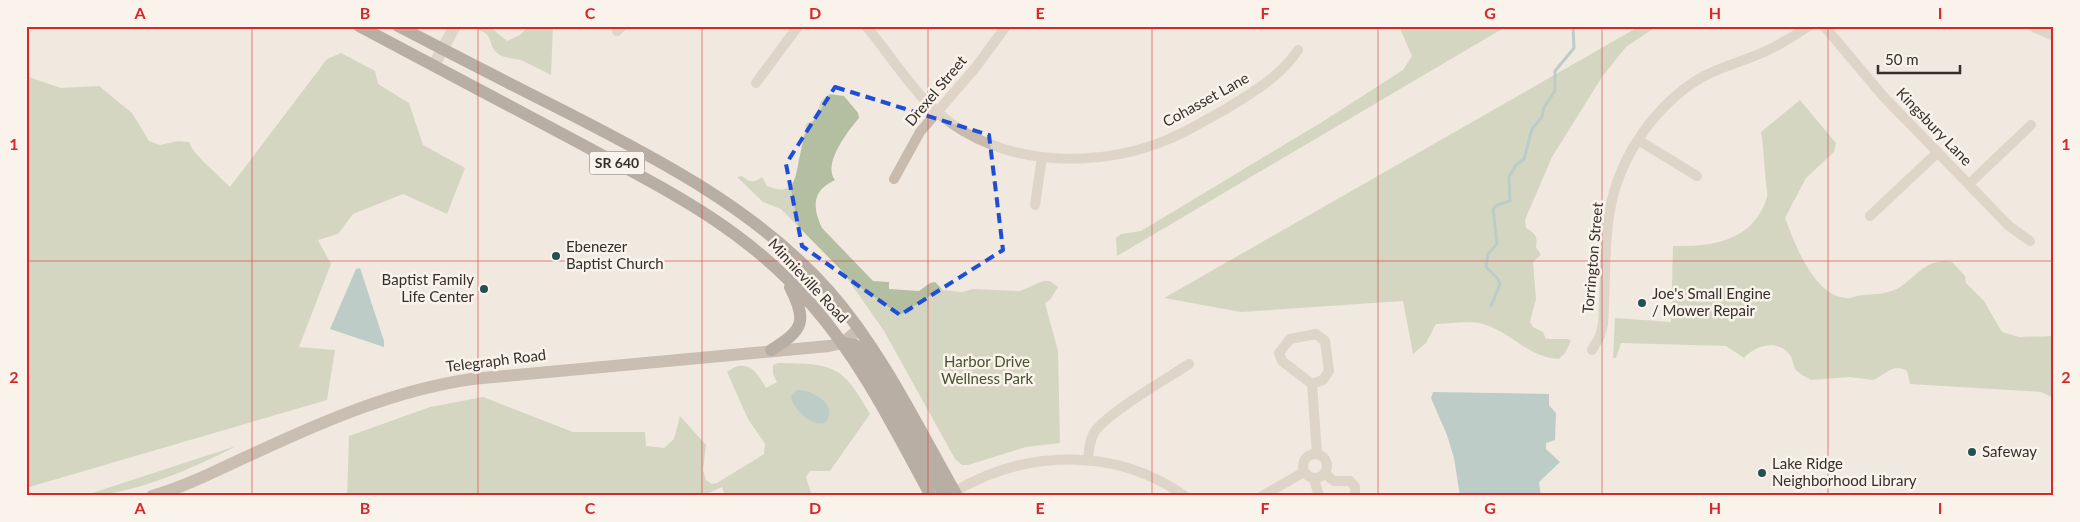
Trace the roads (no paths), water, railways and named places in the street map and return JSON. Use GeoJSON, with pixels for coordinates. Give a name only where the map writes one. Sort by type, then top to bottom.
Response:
{"type":"FeatureCollection","features":[{"type":"Feature","properties":{"kind":"main road","name":"Minnieville Road"},"geometry":{"type":"LineString","coordinates":[[359,26],[702,210],[743,238],[783,274],[812,304],[843,342],[868,382],[931,496]]}},
{"type":"Feature","properties":{"kind":"main road","name":"Minnieville Road"},"geometry":{"type":"LineString","coordinates":[[398,26],[614,137],[696,184],[760,227],[790,251],[830,292],[859,328],[952,495]]}},
{"type":"Feature","properties":{"kind":"main road"},"geometry":{"type":"LineString","coordinates":[[772,350],[792,336],[801,320],[799,304],[783,274]]}},
{"type":"Feature","properties":{"kind":"main road"},"geometry":{"type":"LineString","coordinates":[[843,342],[859,328]]}},
{"type":"Feature","properties":{"kind":"main road"},"geometry":{"type":"LineString","coordinates":[[843,342],[855,345],[864,354],[952,495]]}},
{"type":"Feature","properties":{"kind":"main road","name":"Telegraph Road"},"geometry":{"type":"LineString","coordinates":[[152,496],[184,484],[315,425],[431,386],[472,379],[829,346],[843,342]]}},
{"type":"Feature","properties":{"kind":"street"},"geometry":{"type":"LineString","coordinates":[[434,65],[455,26]]}},
{"type":"Feature","properties":{"kind":"street"},"geometry":{"type":"LineString","coordinates":[[756,84],[798,26]]}},
{"type":"Feature","properties":{"kind":"street","name":"Cohasset Lane"},"geometry":{"type":"LineString","coordinates":[[866,26],[915,91],[936,112],[954,126],[984,142],[1042,157],[1101,157],[1130,152],[1169,139],[1193,128],[1270,81],[1287,66],[1298,50]]}},
{"type":"Feature","properties":{"kind":"street","name":"Drexel Street"},"geometry":{"type":"LineString","coordinates":[[894,179],[913,143],[936,112],[976,67],[1006,26]]}},
{"type":"Feature","properties":{"kind":"street","name":"Torrington Street"},"geometry":{"type":"LineString","coordinates":[[1592,350],[1600,336],[1603,324],[1610,218],[1614,192],[1626,161],[1638,140],[1663,109],[1696,82],[1715,71],[1780,44],[1809,26]]}},
{"type":"Feature","properties":{"kind":"street","name":"Kingsbury Lane"},"geometry":{"type":"LineString","coordinates":[[1824,26],[1883,96],[2009,226],[2030,241]]}},
{"type":"Feature","properties":{"kind":"street"},"geometry":{"type":"LineString","coordinates":[[2034,26],[2054,35]]}},
{"type":"Feature","properties":{"kind":"street"},"geometry":{"type":"LineString","coordinates":[[1969,184],[2031,125]]}},
{"type":"Feature","properties":{"kind":"street"},"geometry":{"type":"LineString","coordinates":[[1638,140],[1697,176]]}},
{"type":"Feature","properties":{"kind":"street"},"geometry":{"type":"LineString","coordinates":[[1870,216],[1938,152]]}},
{"type":"Feature","properties":{"kind":"street"},"geometry":{"type":"LineString","coordinates":[[1035,205],[1042,157]]}},
{"type":"Feature","properties":{"kind":"street"},"geometry":{"type":"LineString","coordinates":[[1312,384],[1323,380],[1329,371],[1325,341],[1316,334],[1290,339],[1279,353],[1282,362],[1312,384],[1317,454],[1326,462],[1324,474]]}},
{"type":"Feature","properties":{"kind":"street"},"geometry":{"type":"LineString","coordinates":[[1088,460],[1090,443],[1099,426],[1135,399],[1189,364]]}},
{"type":"Feature","properties":{"kind":"street"},"geometry":{"type":"LineString","coordinates":[[1304,472],[1304,460],[1309,455],[1317,454]]}},
{"type":"Feature","properties":{"kind":"street"},"geometry":{"type":"LineString","coordinates":[[952,495],[987,475],[1026,462],[1067,459],[1088,460],[1135,470],[1165,483],[1185,496]]}},
{"type":"Feature","properties":{"kind":"street"},"geometry":{"type":"LineString","coordinates":[[1304,472],[1314,479],[1320,496]]}},
{"type":"Feature","properties":{"kind":"street"},"geometry":{"type":"LineString","coordinates":[[1262,496],[1304,472]]}},
{"type":"Feature","properties":{"kind":"street"},"geometry":{"type":"LineString","coordinates":[[1314,479],[1324,474]]}},
{"type":"Feature","properties":{"kind":"street"},"geometry":{"type":"LineString","coordinates":[[1324,474],[1334,481],[1354,484],[1355,496]]}},
{"type":"Feature","properties":{"kind":"water"},"geometry":{"type":"Polygon","coordinates":[[[360,268],[384,341],[384,347],[330,329],[356,269],[360,268]]]}},
{"type":"Feature","properties":{"kind":"water"},"geometry":{"type":"Polygon","coordinates":[[[797,390],[810,392],[823,400],[829,411],[829,417],[825,423],[820,424],[809,420],[799,411],[791,396],[797,390]]]}},
{"type":"Feature","properties":{"kind":"water"},"geometry":{"type":"Polygon","coordinates":[[[1433,392],[1549,394],[1549,405],[1556,413],[1555,440],[1546,443],[1546,449],[1560,462],[1539,482],[1541,496],[1460,496],[1454,458],[1447,435],[1431,398],[1433,392]]]}},
{"type":"Feature","properties":{"kind":"waterway"},"geometry":{"type":"LineString","coordinates":[[1491,306],[1500,284],[1498,279],[1486,267],[1488,254],[1497,244],[1493,209],[1497,205],[1510,201],[1509,177],[1516,165],[1524,159],[1532,129],[1542,117],[1544,107],[1555,91],[1555,71],[1574,48],[1573,26]]}},
{"type":"Feature","properties":{"kind":"place","name":"Ebenezer Baptist Church"},"geometry":{"type":"Point","coordinates":[556,256]}},
{"type":"Feature","properties":{"kind":"place","name":"Baptist Family Life Center"},"geometry":{"type":"Point","coordinates":[484,289]}},
{"type":"Feature","properties":{"kind":"place","name":"Joe's Small Engine / Mower Repair"},"geometry":{"type":"Point","coordinates":[1642,303]}},
{"type":"Feature","properties":{"kind":"place","name":"Safeway"},"geometry":{"type":"Point","coordinates":[1972,452]}},
{"type":"Feature","properties":{"kind":"place","name":"Lake Ridge Neighborhood Library"},"geometry":{"type":"Point","coordinates":[1762,473]}},
{"type":"Feature","properties":{"kind":"park label","name":"Harbor Drive Wellness Park"},"geometry":{"type":"Point","coordinates":[987,370]}}]}
